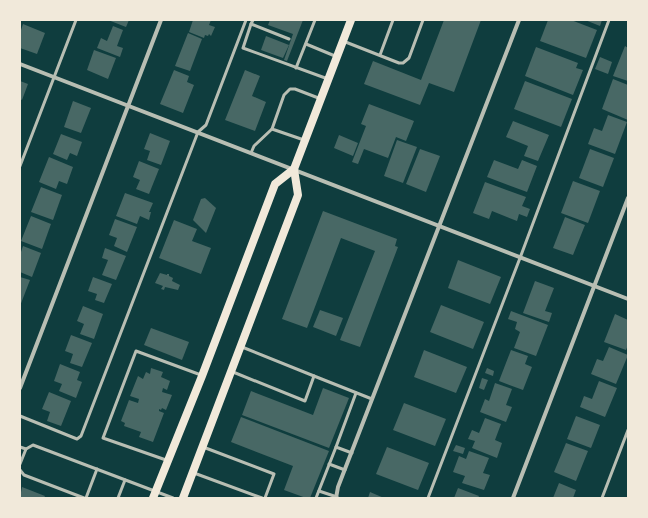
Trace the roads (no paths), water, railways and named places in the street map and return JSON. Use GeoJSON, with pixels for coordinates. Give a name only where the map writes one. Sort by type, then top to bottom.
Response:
{"type":"FeatureCollection","features":[{"type":"Feature","properties":{"kind":"main road"},"geometry":{"type":"LineString","coordinates":[[183,498],[298,195],[294,169],[352,20]]}},
{"type":"Feature","properties":{"kind":"main road"},"geometry":{"type":"LineString","coordinates":[[154,495],[202,376],[275,184],[294,169]]}},
{"type":"Feature","properties":{"kind":"street"},"geometry":{"type":"LineString","coordinates":[[20,388],[161,20]]}},
{"type":"Feature","properties":{"kind":"street"},"geometry":{"type":"LineString","coordinates":[[337,498],[338,487],[519,20]]}},
{"type":"Feature","properties":{"kind":"street"},"geometry":{"type":"LineString","coordinates":[[20,64],[628,299]]}},
{"type":"Feature","properties":{"kind":"street"},"geometry":{"type":"LineString","coordinates":[[513,498],[628,198]]}},
{"type":"Feature","properties":{"kind":"lane"},"geometry":{"type":"LineString","coordinates":[[20,166],[76,20]]}},
{"type":"Feature","properties":{"kind":"lane"},"geometry":{"type":"LineString","coordinates":[[20,416],[78,439],[81,436],[198,132],[206,125],[246,20]]}},
{"type":"Feature","properties":{"kind":"lane"},"geometry":{"type":"LineString","coordinates":[[253,20],[243,48],[329,80]]}},
{"type":"Feature","properties":{"kind":"lane"},"geometry":{"type":"LineString","coordinates":[[296,68],[315,20]]}},
{"type":"Feature","properties":{"kind":"lane"},"geometry":{"type":"LineString","coordinates":[[380,55],[393,20]]}},
{"type":"Feature","properties":{"kind":"lane"},"geometry":{"type":"LineString","coordinates":[[343,41],[399,63],[406,61],[409,58],[423,20]]}},
{"type":"Feature","properties":{"kind":"lane"},"geometry":{"type":"LineString","coordinates":[[428,498],[609,20]]}},
{"type":"Feature","properties":{"kind":"lane"},"geometry":{"type":"LineString","coordinates":[[251,24],[289,39]]}},
{"type":"Feature","properties":{"kind":"lane"},"geometry":{"type":"LineString","coordinates":[[241,33],[247,35]]}},
{"type":"Feature","properties":{"kind":"lane"},"geometry":{"type":"LineString","coordinates":[[306,44],[338,56]]}},
{"type":"Feature","properties":{"kind":"lane"},"geometry":{"type":"LineString","coordinates":[[251,153],[256,144],[272,129],[284,95],[290,89],[295,89],[321,99]]}},
{"type":"Feature","properties":{"kind":"lane"},"geometry":{"type":"LineString","coordinates":[[272,129],[305,140]]}},
{"type":"Feature","properties":{"kind":"lane"},"geometry":{"type":"LineString","coordinates":[[240,346],[372,400]]}},
{"type":"Feature","properties":{"kind":"lane"},"geometry":{"type":"LineString","coordinates":[[168,461],[103,438],[136,351],[202,376]]}},
{"type":"Feature","properties":{"kind":"lane"},"geometry":{"type":"LineString","coordinates":[[231,371],[305,401],[314,376]]}},
{"type":"Feature","properties":{"kind":"lane"},"geometry":{"type":"LineString","coordinates":[[316,498],[356,393]]}},
{"type":"Feature","properties":{"kind":"lane"},"geometry":{"type":"LineString","coordinates":[[602,498],[628,430]]}},
{"type":"Feature","properties":{"kind":"lane"},"geometry":{"type":"LineString","coordinates":[[20,464],[26,449],[33,445],[125,480],[154,495],[173,498]]}},
{"type":"Feature","properties":{"kind":"lane"},"geometry":{"type":"LineString","coordinates":[[20,447],[26,449]]}},
{"type":"Feature","properties":{"kind":"lane"},"geometry":{"type":"LineString","coordinates":[[193,472],[264,498],[274,474],[202,447]]}},
{"type":"Feature","properties":{"kind":"lane"},"geometry":{"type":"LineString","coordinates":[[336,447],[352,453]]}},
{"type":"Feature","properties":{"kind":"lane"},"geometry":{"type":"LineString","coordinates":[[329,464],[345,470]]}},
{"type":"Feature","properties":{"kind":"lane"},"geometry":{"type":"LineString","coordinates":[[20,470],[24,476],[85,498],[97,469]]}},
{"type":"Feature","properties":{"kind":"lane"},"geometry":{"type":"LineString","coordinates":[[118,498],[125,480]]}},
{"type":"Feature","properties":{"kind":"lane"},"geometry":{"type":"LineString","coordinates":[[319,491],[337,498]]}}]}
